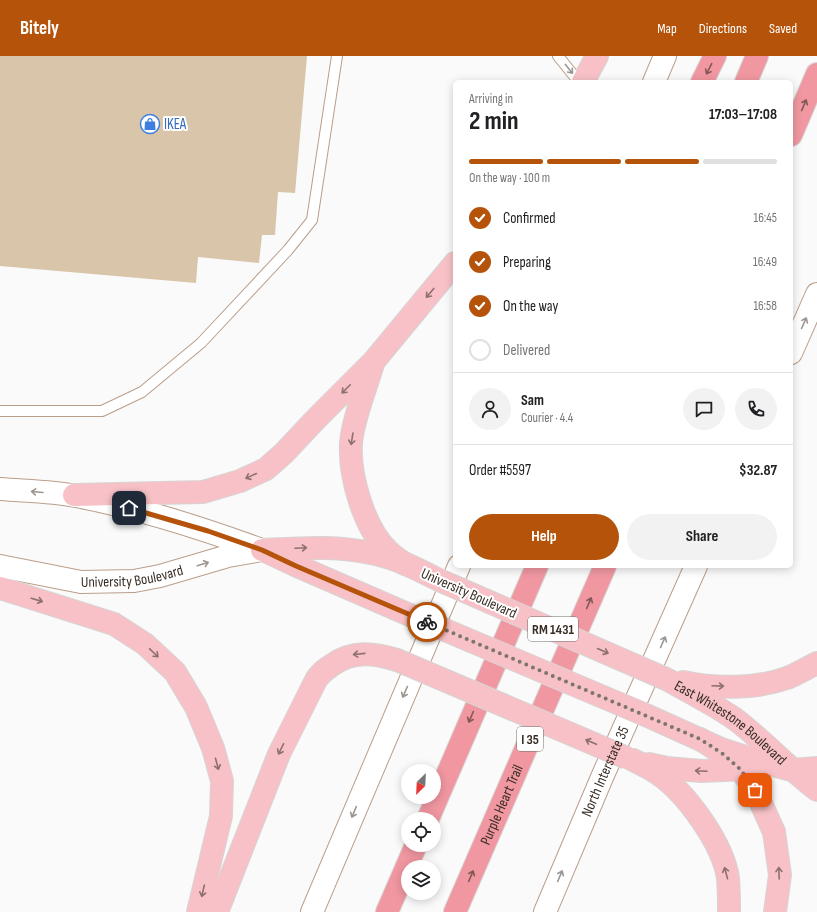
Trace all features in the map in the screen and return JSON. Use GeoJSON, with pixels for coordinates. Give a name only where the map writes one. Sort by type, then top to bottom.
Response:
{"type":"FeatureCollection","features":[{"type":"Feature","properties":{"kind":"highway"},"geometry":{"type":"LineString","coordinates":[[703,80],[715,56]]}},
{"type":"Feature","properties":{"kind":"highway"},"geometry":{"type":"LineString","coordinates":[[747,80],[757,56]]}},
{"type":"Feature","properties":{"kind":"highway"},"geometry":{"type":"LineString","coordinates":[[793,130],[817,74]]}},
{"type":"Feature","properties":{"kind":"highway"},"geometry":{"type":"LineString","coordinates":[[431,812],[536,568]]}},
{"type":"Feature","properties":{"kind":"highway","name":"Purple Heart Trail"},"geometry":{"type":"LineString","coordinates":[[455,912],[604,568]]}},
{"type":"Feature","properties":{"kind":"highway"},"geometry":{"type":"LineString","coordinates":[[387,912],[413,852]]}},
{"type":"Feature","properties":{"kind":"main road"},"geometry":{"type":"LineString","coordinates":[[584,80],[596,56]]}},
{"type":"Feature","properties":{"kind":"main road"},"geometry":{"type":"LineString","coordinates":[[655,80],[665,56]]}},
{"type":"Feature","properties":{"kind":"main road"},"geometry":{"type":"LineString","coordinates":[[74,496],[203,492],[251,476],[266,469],[284,453],[374,361],[453,265]]}},
{"type":"Feature","properties":{"kind":"main road"},"geometry":{"type":"LineString","coordinates":[[793,348],[817,294]]}},
{"type":"Feature","properties":{"kind":"main road"},"geometry":{"type":"LineString","coordinates":[[374,361],[355,422],[351,443],[352,470],[366,519],[375,535],[388,551],[405,564]]}},
{"type":"Feature","properties":{"kind":"main road","name":"University Boulevard"},"geometry":{"type":"LineString","coordinates":[[0,489],[74,496],[142,511],[208,531],[262,550],[419,619],[648,716]]}},
{"type":"Feature","properties":{"kind":"main road","name":"University Boulevard"},"geometry":{"type":"LineString","coordinates":[[0,566],[81,582],[134,581],[160,576],[228,556],[262,550],[318,547],[351,549],[377,554],[405,564],[666,679]]}},
{"type":"Feature","properties":{"kind":"main road"},"geometry":{"type":"LineString","coordinates":[[312,912],[458,568]]}},
{"type":"Feature","properties":{"kind":"main road","name":"North Interstate 35"},"geometry":{"type":"LineString","coordinates":[[545,912],[603,775],[695,568]]}},
{"type":"Feature","properties":{"kind":"main road"},"geometry":{"type":"LineString","coordinates":[[0,588],[114,624],[145,644],[175,672],[199,714],[213,748],[222,781],[222,816],[198,912]]}},
{"type":"Feature","properties":{"kind":"main road"},"geometry":{"type":"LineString","coordinates":[[217,912],[279,754],[316,680],[320,673],[336,662],[355,654],[374,654],[398,660],[630,759],[657,772],[691,804],[718,848],[728,877],[729,912]]}},
{"type":"Feature","properties":{"kind":"main road"},"geometry":{"type":"LineString","coordinates":[[666,679],[695,685],[730,687],[752,685],[786,678],[817,662]]}},
{"type":"Feature","properties":{"kind":"main road","name":"East Whitestone Boulevard"},"geometry":{"type":"LineString","coordinates":[[666,679],[712,704],[736,720],[791,770],[817,790]]}},
{"type":"Feature","properties":{"kind":"main road","name":"East Whitestone Boulevard"},"geometry":{"type":"LineString","coordinates":[[648,716],[728,751],[772,765],[791,770],[817,768]]}},
{"type":"Feature","properties":{"kind":"main road"},"geometry":{"type":"LineString","coordinates":[[700,739],[723,754],[740,769],[755,790],[774,832],[780,875],[775,912]]}},
{"type":"Feature","properties":{"kind":"main road"},"geometry":{"type":"LineString","coordinates":[[630,759],[667,768],[693,771],[740,769],[791,770]]}},
{"type":"Feature","properties":{"kind":"lane"},"geometry":{"type":"LineString","coordinates":[[0,411],[102,411],[142,392],[201,342],[288,250],[312,220],[337,56]]}},
{"type":"Feature","properties":{"kind":"lane"},"geometry":{"type":"LineString","coordinates":[[558,56],[577,80]]}},
{"type":"Feature","properties":{"kind":"building","name":"IKEA"},"geometry":{"type":"Polygon","coordinates":[[[0,56],[307,56],[295,193],[278,192],[275,235],[262,235],[259,263],[198,257],[196,283],[0,266],[0,56]]]}},
{"type":"Feature","properties":{"kind":"way so far"},"geometry":{"type":"LineString","coordinates":[[427,622],[700,739],[723,754],[740,769],[755,790]]}},
{"type":"Feature","properties":{"kind":"place","name":"IKEA"},"geometry":{"type":"Point","coordinates":[150,124]}},
{"type":"Feature","properties":{"kind":"route"},"geometry":{"type":"LineString","coordinates":[[129,508],[208,531],[262,550],[364,596],[427,622]]}}]}
